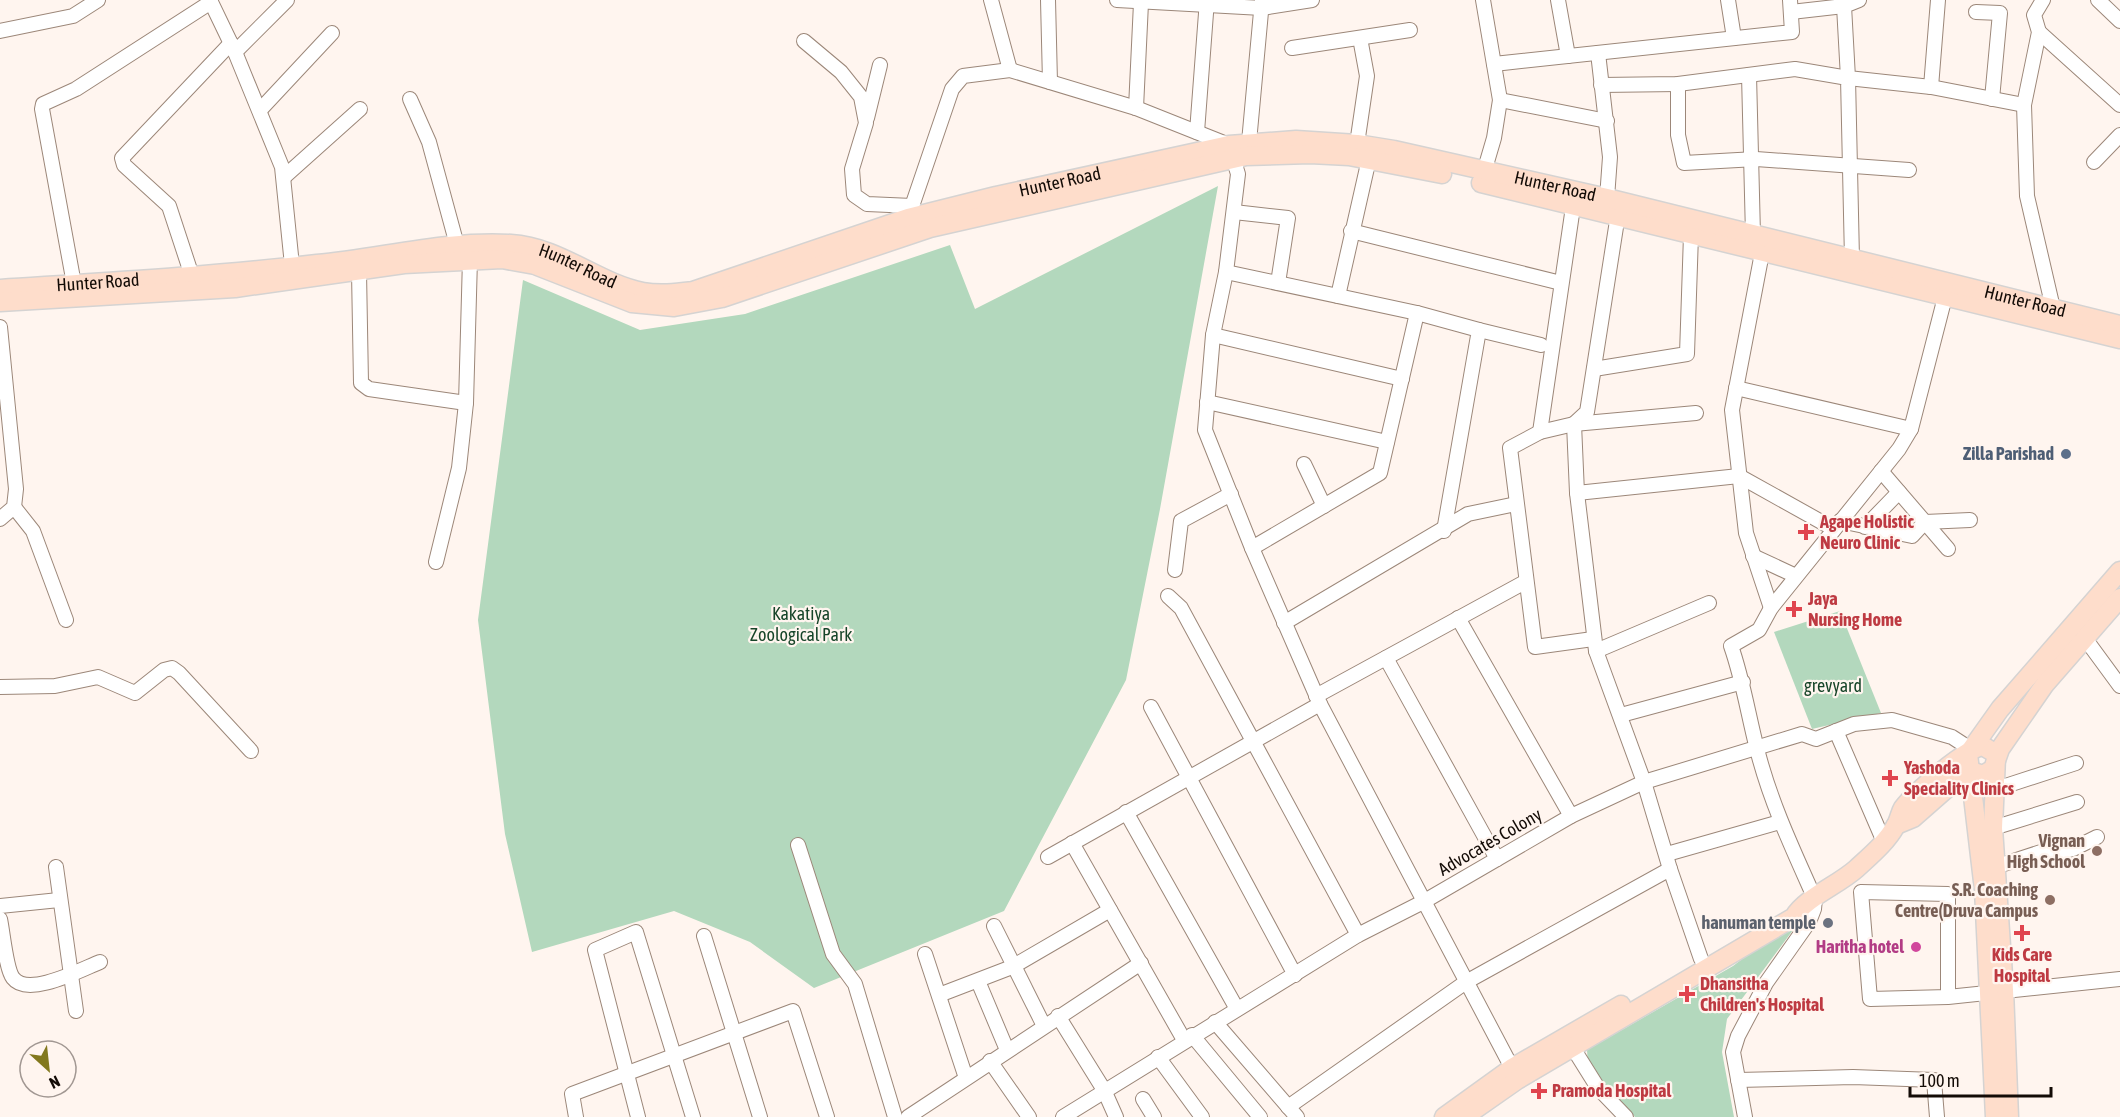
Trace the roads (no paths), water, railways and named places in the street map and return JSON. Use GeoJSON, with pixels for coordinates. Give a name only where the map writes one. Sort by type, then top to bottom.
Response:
{"type":"FeatureCollection","features":[{"type":"Feature","properties":{"kind":"main road","name":"Hunter Road"},"geometry":{"type":"LineString","coordinates":[[0,302],[235,288],[293,274],[457,245],[512,244],[536,248],[628,288],[659,294],[693,291],[847,247],[1232,152],[1249,142],[1296,140],[1357,144],[1615,206],[1753,235],[2120,325]]}},
{"type":"Feature","properties":{"kind":"main road","name":"Hunter Road"},"geometry":{"type":"LineString","coordinates":[[0,289],[192,276],[358,272],[404,264],[502,258],[535,265],[632,303],[674,307],[722,298],[847,247],[910,212],[1232,152],[1310,154],[1369,159],[1490,177],[1573,207],[1615,206],[1691,236],[2120,339]]}},
{"type":"Feature","properties":{"kind":"main road"},"geometry":{"type":"LineString","coordinates":[[2009,1117],[1998,991],[1975,797],[1967,760],[2000,709],[2120,571]]}},
{"type":"Feature","properties":{"kind":"main road"},"geometry":{"type":"LineString","coordinates":[[1995,1117],[1998,991],[1993,790],[1996,764],[2000,749],[2025,712],[2084,637],[2120,598]]}},
{"type":"Feature","properties":{"kind":"main road"},"geometry":{"type":"LineString","coordinates":[[1464,1117],[1517,1080],[1794,917],[1799,909],[1838,885],[1884,842],[1896,825],[1903,808],[1972,750],[1977,747],[1989,748],[1993,752],[1996,764]]}},
{"type":"Feature","properties":{"kind":"main road"},"geometry":{"type":"LineString","coordinates":[[1896,825],[1913,819],[1957,778],[1971,771],[1983,775],[1996,764]]}},
{"type":"Feature","properties":{"kind":"main road"},"geometry":{"type":"LineString","coordinates":[[1444,1117],[1512,1068],[1788,909],[1799,909]]}},
{"type":"Feature","properties":{"kind":"street"},"geometry":{"type":"LineString","coordinates":[[0,31],[74,16],[98,0]]}},
{"type":"Feature","properties":{"kind":"street"},"geometry":{"type":"LineString","coordinates":[[192,276],[169,206],[124,165],[122,158],[233,47],[287,0]]}},
{"type":"Feature","properties":{"kind":"street"},"geometry":{"type":"LineString","coordinates":[[991,0],[1010,70]]}},
{"type":"Feature","properties":{"kind":"street"},"geometry":{"type":"LineString","coordinates":[[1048,0],[1050,82]]}},
{"type":"Feature","properties":{"kind":"street"},"geometry":{"type":"LineString","coordinates":[[1117,0],[1141,3],[1262,4],[1312,0]]}},
{"type":"Feature","properties":{"kind":"street"},"geometry":{"type":"LineString","coordinates":[[1483,0],[1500,100],[1490,177]]}},
{"type":"Feature","properties":{"kind":"street"},"geometry":{"type":"LineString","coordinates":[[1558,0],[1568,56]]}},
{"type":"Feature","properties":{"kind":"street"},"geometry":{"type":"LineString","coordinates":[[1728,0],[1734,38]]}},
{"type":"Feature","properties":{"kind":"street"},"geometry":{"type":"LineString","coordinates":[[1494,64],[1792,32],[1790,6],[1844,6],[1860,0]]}},
{"type":"Feature","properties":{"kind":"street"},"geometry":{"type":"LineString","coordinates":[[1931,87],[1938,0]]}},
{"type":"Feature","properties":{"kind":"street"},"geometry":{"type":"LineString","coordinates":[[2043,0],[2034,15],[2039,32],[2024,105],[2027,196],[2053,308]]}},
{"type":"Feature","properties":{"kind":"street"},"geometry":{"type":"LineString","coordinates":[[2098,0],[2120,21]]}},
{"type":"Feature","properties":{"kind":"street"},"geometry":{"type":"LineString","coordinates":[[74,284],[42,109],[43,104],[76,89],[211,1],[260,110],[284,177],[293,274]]}},
{"type":"Feature","properties":{"kind":"street"},"geometry":{"type":"LineString","coordinates":[[1136,108],[1141,3]]}},
{"type":"Feature","properties":{"kind":"street"},"geometry":{"type":"LineString","coordinates":[[1197,132],[1207,3]]}},
{"type":"Feature","properties":{"kind":"street"},"geometry":{"type":"LineString","coordinates":[[1249,142],[1262,4]]}},
{"type":"Feature","properties":{"kind":"street"},"geometry":{"type":"LineString","coordinates":[[1844,6],[1852,259]]}},
{"type":"Feature","properties":{"kind":"street"},"geometry":{"type":"LineString","coordinates":[[1976,12],[2000,13],[1992,99]]}},
{"type":"Feature","properties":{"kind":"street"},"geometry":{"type":"LineString","coordinates":[[1292,48],[1410,30]]}},
{"type":"Feature","properties":{"kind":"street"},"geometry":{"type":"LineString","coordinates":[[2039,32],[2120,105]]}},
{"type":"Feature","properties":{"kind":"street"},"geometry":{"type":"LineString","coordinates":[[260,110],[332,33]]}},
{"type":"Feature","properties":{"kind":"street"},"geometry":{"type":"LineString","coordinates":[[1357,144],[1367,76],[1360,38]]}},
{"type":"Feature","properties":{"kind":"street"},"geometry":{"type":"LineString","coordinates":[[804,41],[841,72],[861,97],[866,123]]}},
{"type":"Feature","properties":{"kind":"street"},"geometry":{"type":"LineString","coordinates":[[1598,53],[1615,206],[1587,412],[1574,424],[1577,494],[1594,645],[1644,782],[1670,869],[1701,959]]}},
{"type":"Feature","properties":{"kind":"street"},"geometry":{"type":"LineString","coordinates":[[880,65],[852,169],[854,195],[867,204],[910,212],[952,89],[963,76],[1010,70],[1136,108],[1197,132],[1232,152],[1238,174],[1226,272],[1213,335],[1205,430],[1252,548],[1318,700],[1512,1068]]}},
{"type":"Feature","properties":{"kind":"street"},"geometry":{"type":"LineString","coordinates":[[1601,85],[1678,84],[1795,69],[1848,78],[1931,87],[2024,105]]}},
{"type":"Feature","properties":{"kind":"street"},"geometry":{"type":"LineString","coordinates":[[1749,75],[1753,235]]}},
{"type":"Feature","properties":{"kind":"street"},"geometry":{"type":"LineString","coordinates":[[1678,84],[1678,135],[1683,163],[1751,159],[1850,164],[1909,170]]}},
{"type":"Feature","properties":{"kind":"street"},"geometry":{"type":"LineString","coordinates":[[410,99],[429,142],[457,245]]}},
{"type":"Feature","properties":{"kind":"street"},"geometry":{"type":"LineString","coordinates":[[1500,100],[1607,122]]}},
{"type":"Feature","properties":{"kind":"street"},"geometry":{"type":"LineString","coordinates":[[284,177],[360,109]]}},
{"type":"Feature","properties":{"kind":"street"},"geometry":{"type":"LineString","coordinates":[[2094,162],[2120,135]]}},
{"type":"Feature","properties":{"kind":"street"},"geometry":{"type":"LineString","coordinates":[[1338,296],[1369,159]]}},
{"type":"Feature","properties":{"kind":"street"},"geometry":{"type":"LineString","coordinates":[[1540,432],[1573,207]]}},
{"type":"Feature","properties":{"kind":"street"},"geometry":{"type":"LineString","coordinates":[[1234,212],[1288,218],[1278,284]]}},
{"type":"Feature","properties":{"kind":"street"},"geometry":{"type":"LineString","coordinates":[[1351,231],[1561,283]]}},
{"type":"Feature","properties":{"kind":"street"},"geometry":{"type":"LineString","coordinates":[[1594,369],[1687,354],[1691,236]]}},
{"type":"Feature","properties":{"kind":"street"},"geometry":{"type":"LineString","coordinates":[[1762,253],[1732,410],[1746,533],[1772,608]]}},
{"type":"Feature","properties":{"kind":"street"},"geometry":{"type":"LineString","coordinates":[[436,562],[459,468],[466,403],[470,259]]}},
{"type":"Feature","properties":{"kind":"street"},"geometry":{"type":"LineString","coordinates":[[358,272],[361,382],[369,389],[466,403]]}},
{"type":"Feature","properties":{"kind":"street"},"geometry":{"type":"LineString","coordinates":[[1226,272],[1417,313],[1541,345]]}},
{"type":"Feature","properties":{"kind":"street"},"geometry":{"type":"LineString","coordinates":[[1745,1117],[1733,1052],[1738,1036],[1766,983],[1809,922],[1815,899],[1780,822],[1756,748],[1743,682],[1731,646],[1759,630],[1796,576],[1881,471],[1911,429],[1945,297]]}},
{"type":"Feature","properties":{"kind":"street"},"geometry":{"type":"LineString","coordinates":[[1252,548],[1380,473],[1417,313]]}},
{"type":"Feature","properties":{"kind":"street"},"geometry":{"type":"LineString","coordinates":[[0,327],[16,489],[14,507],[0,519]]}},
{"type":"Feature","properties":{"kind":"street"},"geometry":{"type":"LineString","coordinates":[[1444,531],[1479,330]]}},
{"type":"Feature","properties":{"kind":"street"},"geometry":{"type":"LineString","coordinates":[[1213,335],[1402,379]]}},
{"type":"Feature","properties":{"kind":"street"},"geometry":{"type":"LineString","coordinates":[[1736,388],[1911,429]]}},
{"type":"Feature","properties":{"kind":"street"},"geometry":{"type":"LineString","coordinates":[[1207,402],[1387,442]]}},
{"type":"Feature","properties":{"kind":"street"},"geometry":{"type":"LineString","coordinates":[[1696,413],[1574,424],[1540,432],[1510,448],[1535,647],[1594,645],[1709,603]]}},
{"type":"Feature","properties":{"kind":"street"},"geometry":{"type":"LineString","coordinates":[[1304,464],[1324,506]]}},
{"type":"Feature","properties":{"kind":"street"},"geometry":{"type":"LineString","coordinates":[[1881,471],[1948,549]]}},
{"type":"Feature","properties":{"kind":"street"},"geometry":{"type":"LineString","coordinates":[[1577,494],[1739,476],[1837,525],[1865,527],[1912,536],[1924,522],[1970,520]]}},
{"type":"Feature","properties":{"kind":"street"},"geometry":{"type":"LineString","coordinates":[[1865,527],[1899,492]]}},
{"type":"Feature","properties":{"kind":"street"},"geometry":{"type":"LineString","coordinates":[[1175,570],[1181,521],[1231,494]]}},
{"type":"Feature","properties":{"kind":"street"},"geometry":{"type":"LineString","coordinates":[[1284,623],[1444,531],[1468,514],[1516,504]]}},
{"type":"Feature","properties":{"kind":"street"},"geometry":{"type":"LineString","coordinates":[[14,507],[33,531],[66,620]]}},
{"type":"Feature","properties":{"kind":"street"},"geometry":{"type":"LineString","coordinates":[[1753,556],[1796,576]]}},
{"type":"Feature","properties":{"kind":"street"},"geometry":{"type":"LineString","coordinates":[[1048,857],[1254,741],[1386,658],[1526,582]]}},
{"type":"Feature","properties":{"kind":"street"},"geometry":{"type":"LineString","coordinates":[[1168,596],[1181,608],[1358,935]]}},
{"type":"Feature","properties":{"kind":"street"},"geometry":{"type":"LineString","coordinates":[[1458,618],[1571,816]]}},
{"type":"Feature","properties":{"kind":"street"},"geometry":{"type":"LineString","coordinates":[[2084,637],[2120,686]]}},
{"type":"Feature","properties":{"kind":"street"},"geometry":{"type":"LineString","coordinates":[[1386,658],[1497,859]]}},
{"type":"Feature","properties":{"kind":"street"},"geometry":{"type":"LineString","coordinates":[[0,687],[55,686],[98,677],[135,693],[164,670],[171,668],[179,673],[251,751]]}},
{"type":"Feature","properties":{"kind":"street"},"geometry":{"type":"LineString","coordinates":[[1621,715],[1743,682]]}},
{"type":"Feature","properties":{"kind":"street"},"geometry":{"type":"LineString","coordinates":[[1151,707],[1294,975]]}},
{"type":"Feature","properties":{"kind":"street","name":"Advocates Colony"},"geometry":{"type":"LineString","coordinates":[[1063,1117],[1358,935],[1423,902],[1571,816],[1644,782],[1802,734],[1816,739],[1854,724],[1892,720],[1952,737],[1972,750]]}},
{"type":"Feature","properties":{"kind":"street"},"geometry":{"type":"LineString","coordinates":[[1836,731],[1884,842]]}},
{"type":"Feature","properties":{"kind":"street"},"geometry":{"type":"LineString","coordinates":[[1993,790],[2076,763]]}},
{"type":"Feature","properties":{"kind":"street"},"geometry":{"type":"LineString","coordinates":[[1993,828],[2077,802]]}},
{"type":"Feature","properties":{"kind":"street"},"geometry":{"type":"LineString","coordinates":[[1126,812],[1237,1009]]}},
{"type":"Feature","properties":{"kind":"street"},"geometry":{"type":"LineString","coordinates":[[1667,854],[1780,822]]}},
{"type":"Feature","properties":{"kind":"street"},"geometry":{"type":"LineString","coordinates":[[1995,867],[2044,851],[2053,854],[2073,849],[2097,837]]}},
{"type":"Feature","properties":{"kind":"street"},"geometry":{"type":"LineString","coordinates":[[1072,843],[1141,963],[1188,1038],[1260,1117]]}},
{"type":"Feature","properties":{"kind":"street"},"geometry":{"type":"LineString","coordinates":[[798,845],[833,954],[855,984],[895,1117]]}},
{"type":"Feature","properties":{"kind":"street"},"geometry":{"type":"LineString","coordinates":[[56,867],[58,900],[76,1011]]}},
{"type":"Feature","properties":{"kind":"street"},"geometry":{"type":"LineString","coordinates":[[1215,1022],[1293,1112],[1466,982],[1670,869]]}},
{"type":"Feature","properties":{"kind":"street"},"geometry":{"type":"LineString","coordinates":[[1948,997],[1948,894],[1861,892],[1869,999],[1948,997],[2120,979]]}},
{"type":"Feature","properties":{"kind":"street"},"geometry":{"type":"LineString","coordinates":[[0,906],[58,900]]}},
{"type":"Feature","properties":{"kind":"street"},"geometry":{"type":"LineString","coordinates":[[939,995],[1012,967],[1110,910]]}},
{"type":"Feature","properties":{"kind":"street"},"geometry":{"type":"LineString","coordinates":[[0,919],[13,978],[29,987],[100,962]]}},
{"type":"Feature","properties":{"kind":"street"},"geometry":{"type":"LineString","coordinates":[[993,926],[1044,1026]]}},
{"type":"Feature","properties":{"kind":"street"},"geometry":{"type":"LineString","coordinates":[[638,1117],[625,1076],[595,950],[636,932],[693,1117]]}},
{"type":"Feature","properties":{"kind":"street"},"geometry":{"type":"LineString","coordinates":[[704,936],[760,1117]]}},
{"type":"Feature","properties":{"kind":"street"},"geometry":{"type":"LineString","coordinates":[[925,954],[966,1078]]}},
{"type":"Feature","properties":{"kind":"street"},"geometry":{"type":"LineString","coordinates":[[908,1117],[1141,963]]}},
{"type":"Feature","properties":{"kind":"street"},"geometry":{"type":"LineString","coordinates":[[978,981],[1007,1050]]}},
{"type":"Feature","properties":{"kind":"street"},"geometry":{"type":"LineString","coordinates":[[576,1117],[572,1094],[793,1011],[827,1117]]}},
{"type":"Feature","properties":{"kind":"street"},"geometry":{"type":"LineString","coordinates":[[1058,1016],[1104,1090],[1116,1117]]}},
{"type":"Feature","properties":{"kind":"street"},"geometry":{"type":"LineString","coordinates":[[1573,1048],[1598,1088],[1626,1117]]}},
{"type":"Feature","properties":{"kind":"street"},"geometry":{"type":"LineString","coordinates":[[1158,1057],[1202,1117]]}},
{"type":"Feature","properties":{"kind":"street"},"geometry":{"type":"LineString","coordinates":[[990,1061],[1029,1117]]}},
{"type":"Feature","properties":{"kind":"street"},"geometry":{"type":"LineString","coordinates":[[1738,1080],[1853,1077],[1935,1080],[1937,1117]]}},
{"type":"Feature","properties":{"kind":"street"},"geometry":{"type":"LineString","coordinates":[[1143,1099],[1154,1117]]}},
{"type":"Feature","properties":{"kind":"place","name":"Zilla Parishad"},"geometry":{"type":"Point","coordinates":[2066,454]}},
{"type":"Feature","properties":{"kind":"place","name":"Agape Holistic Neuro Clinic"},"geometry":{"type":"Point","coordinates":[1806,532]}},
{"type":"Feature","properties":{"kind":"place","name":"Jaya Nursing Home"},"geometry":{"type":"Point","coordinates":[1794,609]}},
{"type":"Feature","properties":{"kind":"place","name":"Yashoda Speciality Clinics"},"geometry":{"type":"Point","coordinates":[1890,778]}},
{"type":"Feature","properties":{"kind":"place","name":"Vignan High School"},"geometry":{"type":"Point","coordinates":[2097,851]}},
{"type":"Feature","properties":{"kind":"place","name":"S.R. Coaching Centre(Druva Campus"},"geometry":{"type":"Point","coordinates":[2050,900]}},
{"type":"Feature","properties":{"kind":"place","name":"hanuman temple"},"geometry":{"type":"Point","coordinates":[1828,923]}},
{"type":"Feature","properties":{"kind":"place","name":"Kids Care Hospital"},"geometry":{"type":"Point","coordinates":[2022,933]}},
{"type":"Feature","properties":{"kind":"place","name":"Haritha hotel"},"geometry":{"type":"Point","coordinates":[1916,947]}},
{"type":"Feature","properties":{"kind":"place","name":"Dhansitha Children's Hospital"},"geometry":{"type":"Point","coordinates":[1687,994]}},
{"type":"Feature","properties":{"kind":"place","name":"Pramoda Hospital"},"geometry":{"type":"Point","coordinates":[1539,1091]}},
{"type":"Feature","properties":{"kind":"park label","name":"Kakatiya Zoological Park"},"geometry":{"type":"Point","coordinates":[801,624]}},
{"type":"Feature","properties":{"kind":"park label","name":"grevyard"},"geometry":{"type":"Point","coordinates":[1833,686]}}]}
